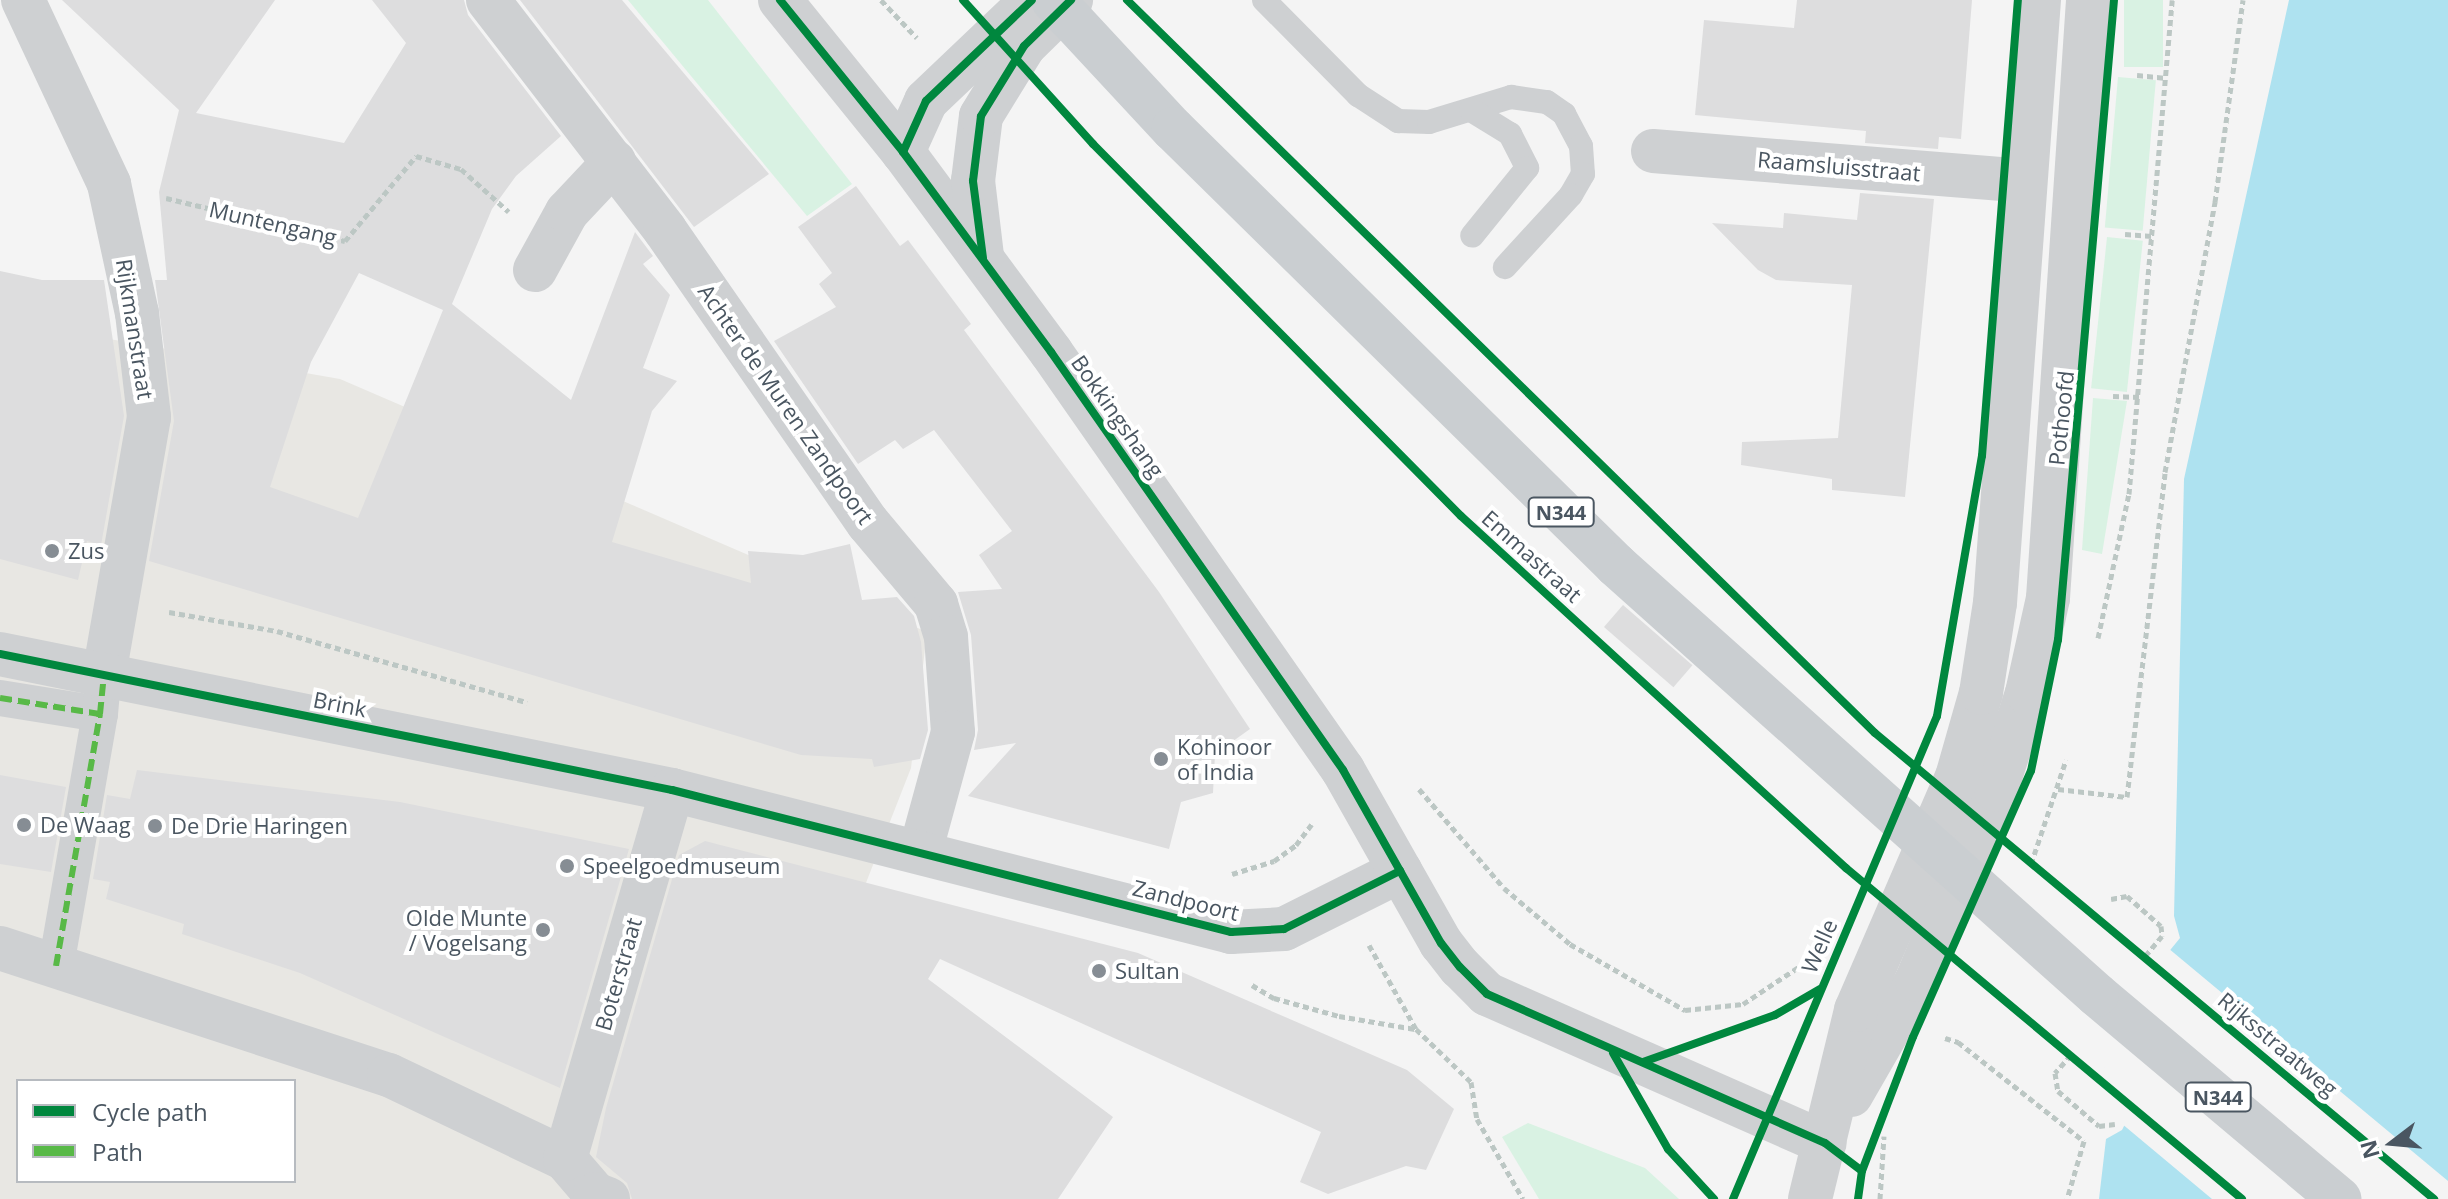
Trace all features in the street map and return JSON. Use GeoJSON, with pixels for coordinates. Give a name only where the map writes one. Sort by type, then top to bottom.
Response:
{"type":"FeatureCollection","features":[{"type":"Feature","properties":{"kind":"main road","name":"N344"},"geometry":{"type":"LineString","coordinates":[[1053,0],[1173,129],[1616,565],[2097,995],[2339,1199]]}},
{"type":"Feature","properties":{"kind":"street","name":"Rijkmanstraat"},"geometry":{"type":"LineString","coordinates":[[23,0],[109,184],[137,313],[149,417],[114,600],[102,694]]}},
{"type":"Feature","properties":{"kind":"street","name":"Achter de Muren Zandpoort"},"geometry":{"type":"LineString","coordinates":[[488,0],[614,162],[868,523],[936,604],[946,637],[953,732],[921,849]]}},
{"type":"Feature","properties":{"kind":"street","name":"Bokkingshang"},"geometry":{"type":"LineString","coordinates":[[780,0],[903,152],[983,262],[1343,770],[1400,871]]}},
{"type":"Feature","properties":{"kind":"street"},"geometry":{"type":"LineString","coordinates":[[903,152],[926,101],[1032,0]]}},
{"type":"Feature","properties":{"kind":"street"},"geometry":{"type":"LineString","coordinates":[[983,262],[973,181],[981,116],[1024,46],[1071,0]]}},
{"type":"Feature","properties":{"kind":"street"},"geometry":{"type":"LineString","coordinates":[[1810,1199],[1825,1143],[1917,980],[1976,784],[1981,693],[1995,603],[2039,0]]}},
{"type":"Feature","properties":{"kind":"street","name":"Pothoofd"},"geometry":{"type":"LineString","coordinates":[[1976,784],[2027,693],[2048,598],[2088,0]]}},
{"type":"Feature","properties":{"kind":"street","name":"Raamsluisstraat"},"geometry":{"type":"LineString","coordinates":[[1653,151],[2025,181]]}},
{"type":"Feature","properties":{"kind":"street"},"geometry":{"type":"LineString","coordinates":[[535,270],[567,212],[614,162]]}},
{"type":"Feature","properties":{"kind":"street","name":"Brink"},"geometry":{"type":"LineString","coordinates":[[0,654],[102,694]]}},
{"type":"Feature","properties":{"kind":"street"},"geometry":{"type":"LineString","coordinates":[[56,966],[102,694]]}},
{"type":"Feature","properties":{"kind":"street","name":"Brink"},"geometry":{"type":"LineString","coordinates":[[0,698],[102,694],[672,790]]}},
{"type":"Feature","properties":{"kind":"street","name":"Zandpoort"},"geometry":{"type":"LineString","coordinates":[[672,790],[921,849],[1231,932],[1284,929],[1400,871]]}},
{"type":"Feature","properties":{"kind":"street","name":"Boterstraat"},"geometry":{"type":"LineString","coordinates":[[583,1184],[672,790]]}},
{"type":"Feature","properties":{"kind":"street"},"geometry":{"type":"LineString","coordinates":[[1400,871],[1441,943],[1487,994],[1825,1143]]}},
{"type":"Feature","properties":{"kind":"street"},"geometry":{"type":"LineString","coordinates":[[0,948],[389,1075],[583,1184]]}},
{"type":"Feature","properties":{"kind":"lane"},"geometry":{"type":"LineString","coordinates":[[1264,0],[1378,111],[1414,123],[1511,97],[1547,102],[1564,114],[1581,146],[1583,174],[1571,195],[1505,267]]}},
{"type":"Feature","properties":{"kind":"lane"},"geometry":{"type":"LineString","coordinates":[[1471,110],[1510,134],[1527,168],[1472,236]]}},
{"type":"Feature","properties":{"kind":"path"},"geometry":{"type":"LineString","coordinates":[[2058,789],[2127,797],[2165,472],[2215,202],[2243,0]]}},
{"type":"Feature","properties":{"kind":"path"},"geometry":{"type":"LineString","coordinates":[[114,600],[277,631],[541,707]]}},
{"type":"Feature","properties":{"kind":"path"},"geometry":{"type":"LineString","coordinates":[[1223,872],[1246,872],[1296,845],[1343,770]]}},
{"type":"Feature","properties":{"kind":"path"},"geometry":{"type":"LineString","coordinates":[[1412,778],[1504,888],[1570,944],[1623,979],[1685,1010],[1743,1004],[1824,948]]}},
{"type":"Feature","properties":{"kind":"path"},"geometry":{"type":"LineString","coordinates":[[2017,850],[2041,870]]}},
{"type":"Feature","properties":{"kind":"path"},"geometry":{"type":"LineString","coordinates":[[2111,899],[2127,896],[2161,926],[2162,936],[2145,956]]}},
{"type":"Feature","properties":{"kind":"path"},"geometry":{"type":"LineString","coordinates":[[1349,899],[1388,985],[1416,1029],[1471,1082],[1477,1119],[1523,1199]]}},
{"type":"Feature","properties":{"kind":"path"},"geometry":{"type":"LineString","coordinates":[[1231,932],[1232,973],[1274,998],[1339,1016],[1416,1029]]}},
{"type":"Feature","properties":{"kind":"path"},"geometry":{"type":"LineString","coordinates":[[2135,948],[2157,966]]}},
{"type":"Feature","properties":{"kind":"path"},"geometry":{"type":"LineString","coordinates":[[1958,1042],[2084,1141],[2067,1199]]}},
{"type":"Feature","properties":{"kind":"path"},"geometry":{"type":"LineString","coordinates":[[2059,1045],[2084,1065]]}},
{"type":"Feature","properties":{"kind":"path"},"geometry":{"type":"LineString","coordinates":[[2071,1055],[2055,1073],[2058,1091],[2099,1126],[2115,1124]]}},
{"type":"Feature","properties":{"kind":"path"},"geometry":{"type":"LineString","coordinates":[[1825,1143],[1862,1171],[1886,1118]]}},
{"type":"Feature","properties":{"kind":"path"},"geometry":{"type":"LineString","coordinates":[[1880,1199],[1885,1132]]}},
{"type":"Feature","properties":{"kind":"shaded area"},"geometry":{"type":"Polygon","coordinates":[[[0,320],[340,379],[927,632],[911,768],[742,1199],[0,1199],[0,320]]]}},
{"type":"Feature","properties":{"kind":"green space"},"geometry":{"type":"Polygon","coordinates":[[[628,0],[708,0],[852,184],[807,216],[628,0]]]}},
{"type":"Feature","properties":{"kind":"green space"},"geometry":{"type":"Polygon","coordinates":[[[2124,0],[2163,0],[2163,67],[2124,67],[2124,0]]]}},
{"type":"Feature","properties":{"kind":"green space"},"geometry":{"type":"Polygon","coordinates":[[[2118,77],[2156,80],[2143,231],[2105,227],[2118,77]]]}},
{"type":"Feature","properties":{"kind":"green space"},"geometry":{"type":"Polygon","coordinates":[[[2107,237],[2143,241],[2127,392],[2091,388],[2107,237]]]}},
{"type":"Feature","properties":{"kind":"green space"},"geometry":{"type":"Polygon","coordinates":[[[2093,398],[2127,401],[2102,554],[2082,550],[2093,398]]]}},
{"type":"Feature","properties":{"kind":"green space"},"geometry":{"type":"Polygon","coordinates":[[[1528,1123],[1645,1168],[1679,1199],[1539,1199],[1502,1137],[1528,1123]]]}},
{"type":"Feature","properties":{"kind":"water"},"geometry":{"type":"Polygon","coordinates":[[[2289,0],[2448,0],[2448,1199],[2099,1199],[2106,1139],[2122,1130],[2128,1118],[2132,1040],[2122,1009],[2180,938],[2174,916],[2184,479],[2289,0]]]}},
{"type":"Feature","properties":{"kind":"pier"},"geometry":{"type":"Polygon","coordinates":[[[2168,948],[2448,1181],[2448,1199],[2212,1199],[2121,1123],[2122,1106],[2097,1076],[2129,1037],[2119,1008],[2168,948]]]}},
{"type":"Feature","properties":{"kind":"building"},"geometry":{"type":"Polygon","coordinates":[[[62,0],[275,0],[196,113],[344,143],[406,43],[372,0],[464,0],[468,15],[561,136],[516,176],[492,209],[452,304],[571,400],[635,232],[653,256],[643,264],[670,295],[643,368],[677,381],[652,411],[612,542],[751,583],[748,551],[803,555],[850,544],[862,600],[897,597],[914,616],[921,642],[928,730],[920,759],[874,767],[872,759],[801,755],[149,561],[174,421],[155,280],[167,280],[159,192],[179,110],[62,0]],[[359,273],[311,362],[270,487],[358,518],[443,310],[359,273]]]}},
{"type":"Feature","properties":{"kind":"building"},"geometry":{"type":"Polygon","coordinates":[[[520,0],[622,0],[769,174],[694,227],[520,0]]]}},
{"type":"Feature","properties":{"kind":"building"},"geometry":{"type":"Polygon","coordinates":[[[1797,0],[1972,0],[1961,139],[1939,137],[1938,149],[1865,143],[1866,131],[1695,115],[1704,20],[1794,28],[1797,0]]]}},
{"type":"Feature","properties":{"kind":"building"},"geometry":{"type":"Polygon","coordinates":[[[856,186],[900,246],[908,240],[971,324],[964,330],[1159,592],[1250,729],[1215,754],[1213,793],[1181,802],[1169,849],[968,796],[1016,743],[974,750],[978,730],[971,635],[958,592],[1002,589],[979,555],[1012,531],[934,430],[903,449],[895,440],[858,464],[774,341],[836,307],[819,284],[832,273],[798,227],[856,186]]]}},
{"type":"Feature","properties":{"kind":"building"},"geometry":{"type":"Polygon","coordinates":[[[1860,193],[1934,199],[1905,497],[1832,490],[1832,479],[1741,465],[1742,442],[1838,438],[1852,285],[1776,280],[1758,270],[1712,223],[1783,228],[1784,213],[1857,220],[1860,193]]]}},
{"type":"Feature","properties":{"kind":"building"},"geometry":{"type":"Polygon","coordinates":[[[0,271],[42,280],[104,280],[124,416],[101,545],[87,541],[78,580],[0,559],[0,271]]]}},
{"type":"Feature","properties":{"kind":"building"},"geometry":{"type":"Polygon","coordinates":[[[1623,605],[1692,665],[1673,687],[1604,627],[1623,605]]]}},
{"type":"Feature","properties":{"kind":"building"},"geometry":{"type":"Polygon","coordinates":[[[137,770],[400,802],[629,849],[560,1088],[300,973],[182,934],[184,924],[106,899],[110,882],[93,879],[107,795],[130,799],[137,770]]]}},
{"type":"Feature","properties":{"kind":"building","name":"De Waag"},"geometry":{"type":"Polygon","coordinates":[[[0,775],[66,787],[51,872],[0,864],[0,775]]]}},
{"type":"Feature","properties":{"kind":"building"},"geometry":{"type":"Polygon","coordinates":[[[705,841],[1138,953],[1407,1070],[1454,1109],[1426,1170],[1406,1166],[1328,1194],[1300,1182],[1321,1132],[940,959],[928,979],[1113,1117],[1058,1199],[632,1199],[627,1183],[596,1157],[606,1108],[679,855],[705,841]]]}},
{"type":"Feature","properties":{"kind":"marked path"},"geometry":{"type":"LineString","coordinates":[[0,698],[100,714],[104,674]]}},
{"type":"Feature","properties":{"kind":"marked path"},"geometry":{"type":"LineString","coordinates":[[56,966],[100,714]]}},
{"type":"Feature","properties":{"kind":"cycle path"},"geometry":{"type":"LineString","coordinates":[[780,0],[903,152],[1051,352],[1343,770],[1441,943],[1460,967],[1487,994],[1825,1143],[1862,1171]]}},
{"type":"Feature","properties":{"kind":"cycle path","name":"Emmastraat"},"geometry":{"type":"LineString","coordinates":[[963,0],[1093,144],[1461,516],[1846,868],[2242,1199]]}},
{"type":"Feature","properties":{"kind":"cycle path"},"geometry":{"type":"LineString","coordinates":[[903,152],[926,101],[1032,0]]}},
{"type":"Feature","properties":{"kind":"cycle path"},"geometry":{"type":"LineString","coordinates":[[983,258],[973,181],[981,116],[1024,46],[1071,0]]}},
{"type":"Feature","properties":{"kind":"cycle path","name":"Rijksstraatweg"},"geometry":{"type":"LineString","coordinates":[[1127,0],[1875,733],[2434,1199]]}},
{"type":"Feature","properties":{"kind":"cycle path","name":"Welle"},"geometry":{"type":"LineString","coordinates":[[1733,1199],[1937,716],[1982,456],[2018,0]]}},
{"type":"Feature","properties":{"kind":"cycle path"},"geometry":{"type":"LineString","coordinates":[[1858,1199],[1862,1171],[1913,1037],[2031,771],[2058,640],[2114,0]]}},
{"type":"Feature","properties":{"kind":"cycle path"},"geometry":{"type":"LineString","coordinates":[[0,654],[672,790],[1231,932],[1284,929],[1400,871]]}},
{"type":"Feature","properties":{"kind":"cycle path","name":"Welle"},"geometry":{"type":"LineString","coordinates":[[1643,1062],[1775,1015],[1820,989]]}},
{"type":"Feature","properties":{"kind":"cycle path"},"geometry":{"type":"LineString","coordinates":[[1613,1053],[1668,1149],[1714,1199]]}},
{"type":"Feature","properties":{"kind":"place","name":"Zus"},"geometry":{"type":"Point","coordinates":[52,551]}},
{"type":"Feature","properties":{"kind":"place","name":"Kohinoor of India"},"geometry":{"type":"Point","coordinates":[1161,759]}},
{"type":"Feature","properties":{"kind":"place","name":"De Waag"},"geometry":{"type":"Point","coordinates":[24,825]}},
{"type":"Feature","properties":{"kind":"place","name":"De Drie Haringen"},"geometry":{"type":"Point","coordinates":[155,826]}},
{"type":"Feature","properties":{"kind":"place","name":"Speelgoedmuseum"},"geometry":{"type":"Point","coordinates":[567,866]}},
{"type":"Feature","properties":{"kind":"place","name":"Olde Munte / Vogelsang"},"geometry":{"type":"Point","coordinates":[543,930]}},
{"type":"Feature","properties":{"kind":"place","name":"Sultan"},"geometry":{"type":"Point","coordinates":[1099,971]}}]}
